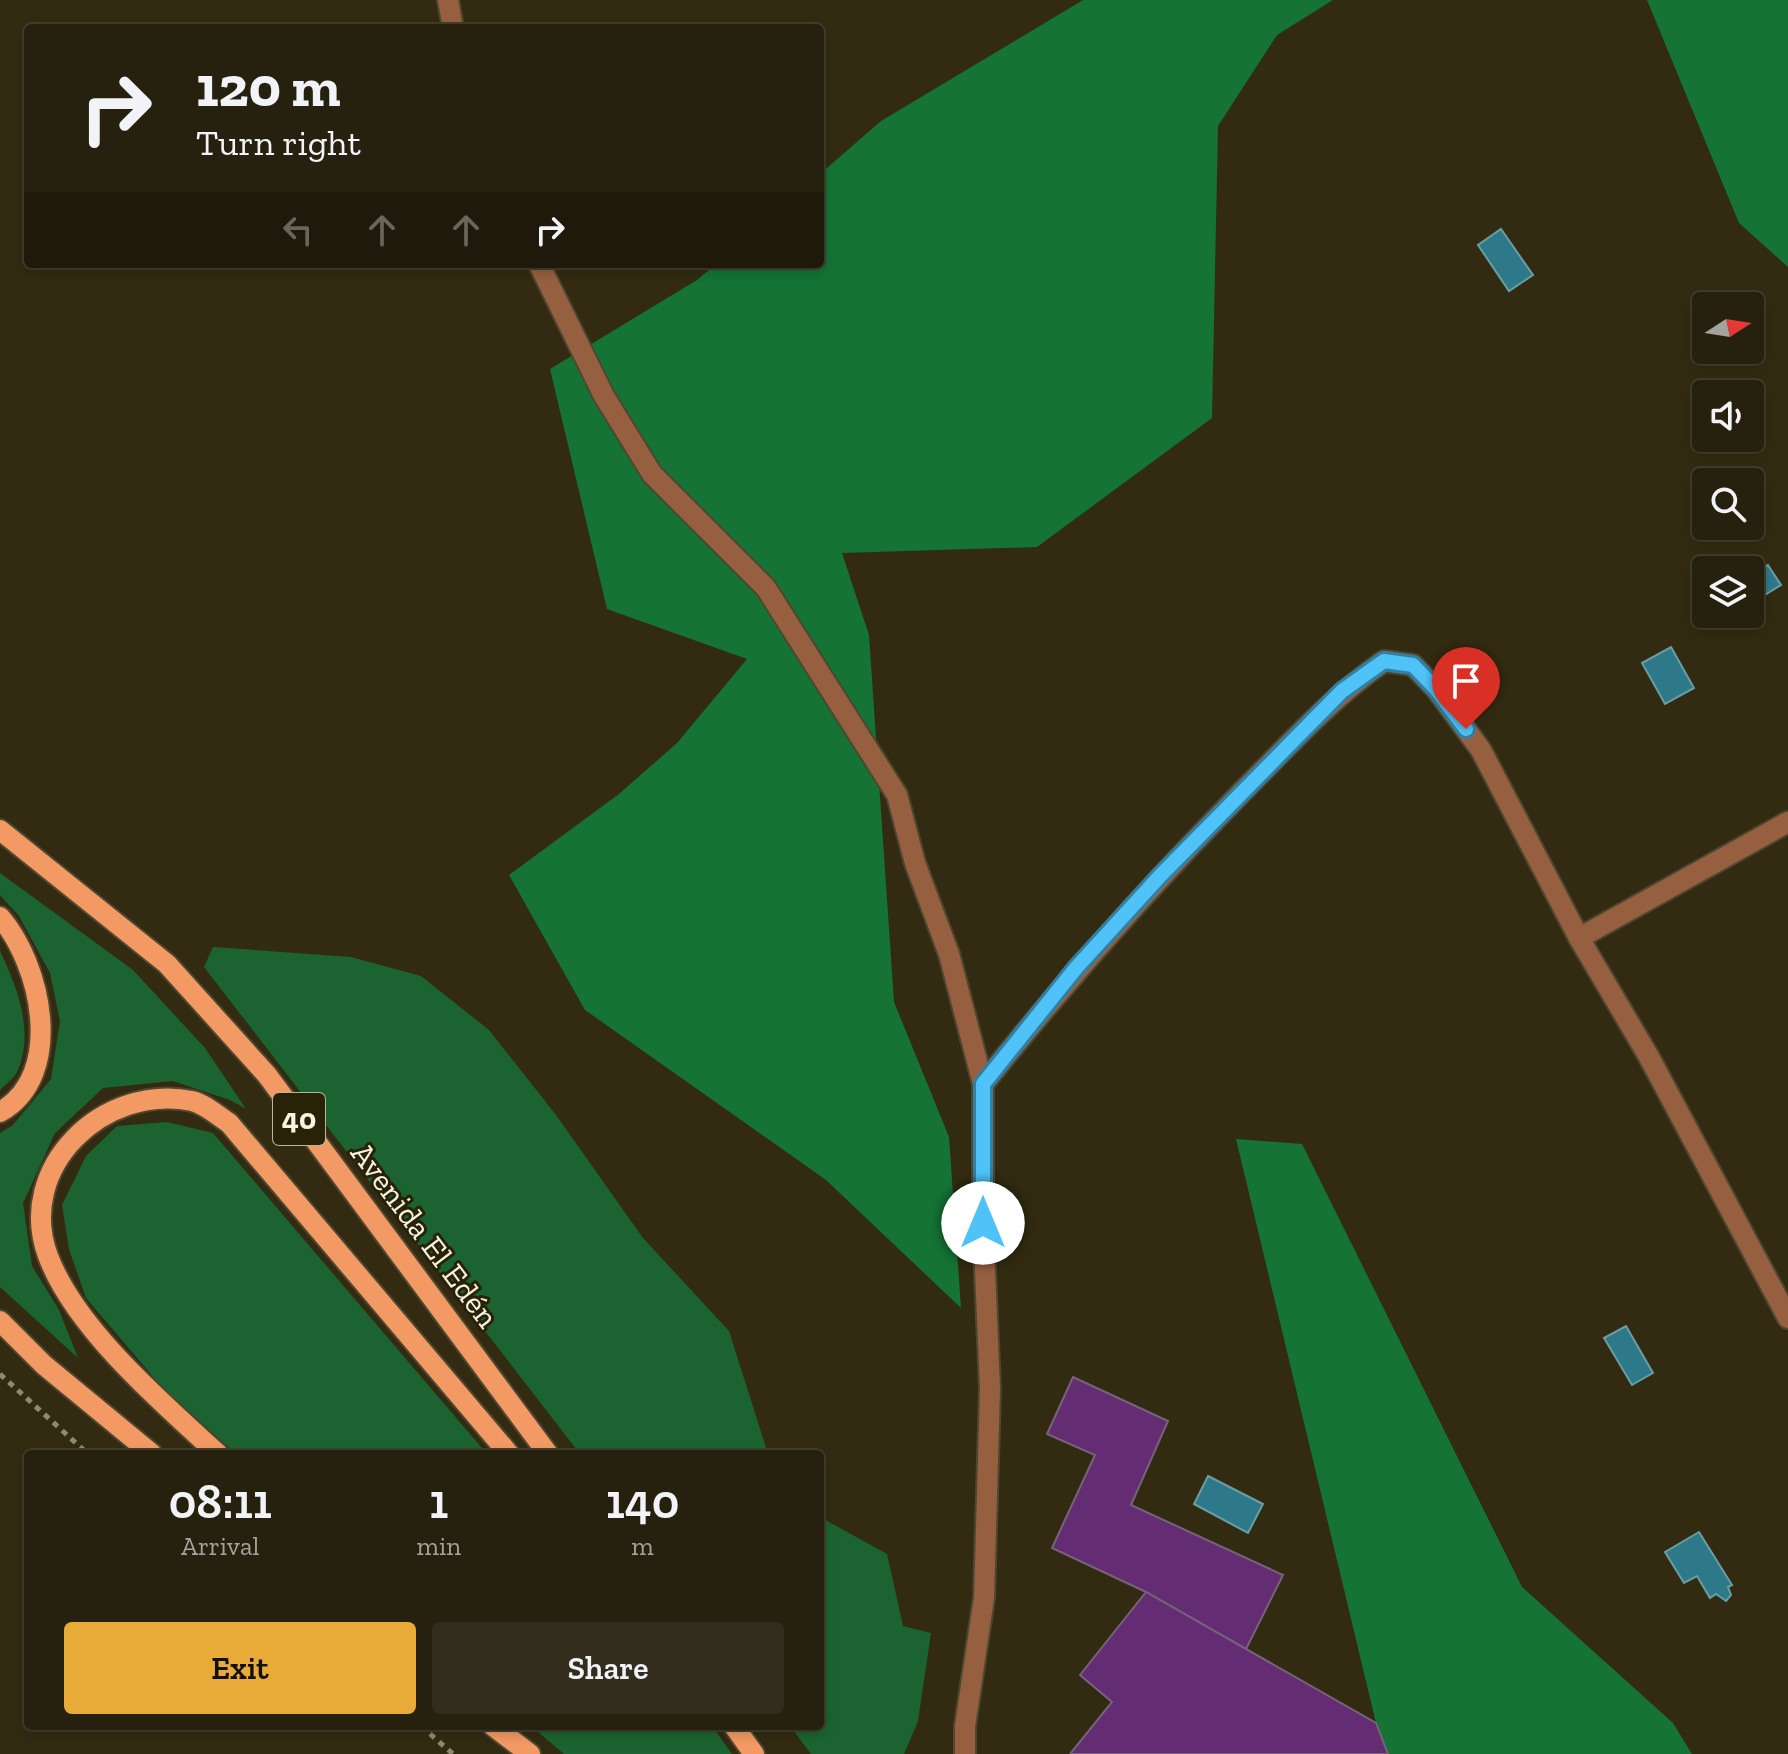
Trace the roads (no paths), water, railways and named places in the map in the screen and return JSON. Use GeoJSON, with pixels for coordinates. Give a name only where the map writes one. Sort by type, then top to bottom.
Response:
{"type":"FeatureCollection","features":[{"type":"Feature","properties":{"kind":"main road","name":"Avenida El Edén"},"geometry":{"type":"LineString","coordinates":[[0,830],[167,964],[267,1075],[545,1450]]}},
{"type":"Feature","properties":{"kind":"main road"},"geometry":{"type":"LineString","coordinates":[[0,917],[10,928],[35,980],[42,1023],[33,1077],[0,1112]]}},
{"type":"Feature","properties":{"kind":"main road"},"geometry":{"type":"LineString","coordinates":[[214,1450],[150,1391],[70,1299],[48,1256],[42,1232],[41,1205],[52,1172],[69,1142],[109,1110],[141,1100],[195,1102],[229,1123],[506,1450]]}},
{"type":"Feature","properties":{"kind":"main road"},"geometry":{"type":"LineString","coordinates":[[0,1321],[44,1365],[147,1450]]}},
{"type":"Feature","properties":{"kind":"main road"},"geometry":{"type":"LineString","coordinates":[[498,1730],[530,1754]]}},
{"type":"Feature","properties":{"kind":"main road"},"geometry":{"type":"LineString","coordinates":[[516,1730],[543,1754]]}},
{"type":"Feature","properties":{"kind":"main road"},"geometry":{"type":"LineString","coordinates":[[737,1730],[754,1754]]}},
{"type":"Feature","properties":{"kind":"street"},"geometry":{"type":"LineString","coordinates":[[448,0],[452,24]]}},
{"type":"Feature","properties":{"kind":"street"},"geometry":{"type":"LineString","coordinates":[[541,268],[604,396],[652,474],[766,588],[897,795],[915,863],[949,954],[983,1084],[983,1223],[990,1389],[984,1598],[965,1726],[965,1754]]}},
{"type":"Feature","properties":{"kind":"street"},"geometry":{"type":"LineString","coordinates":[[983,1084],[1076,968],[1160,876],[1342,691],[1384,661],[1413,665],[1436,689],[1481,750],[1579,938],[1649,1057],[1788,1318]]}},
{"type":"Feature","properties":{"kind":"street"},"geometry":{"type":"LineString","coordinates":[[1579,938],[1788,822]]}},
{"type":"Feature","properties":{"kind":"water"},"geometry":{"type":"Polygon","coordinates":[[[1501,229],[1533,275],[1509,291],[1478,245],[1501,229]]]}},
{"type":"Feature","properties":{"kind":"water"},"geometry":{"type":"Polygon","coordinates":[[[1768,565],[1781,585],[1764,595],[1764,568],[1768,565]]]}},
{"type":"Feature","properties":{"kind":"water"},"geometry":{"type":"Polygon","coordinates":[[[1671,647],[1694,688],[1665,704],[1642,663],[1671,647]]]}},
{"type":"Feature","properties":{"kind":"water"},"geometry":{"type":"Polygon","coordinates":[[[1626,1326],[1653,1373],[1632,1385],[1604,1338],[1626,1326]]]}},
{"type":"Feature","properties":{"kind":"water"},"geometry":{"type":"Polygon","coordinates":[[[1208,1476],[1263,1504],[1248,1533],[1194,1504],[1208,1476]]]}},
{"type":"Feature","properties":{"kind":"water"},"geometry":{"type":"Polygon","coordinates":[[[1699,1532],[1732,1585],[1728,1587],[1731,1595],[1726,1601],[1716,1594],[1710,1598],[1697,1576],[1684,1583],[1665,1552],[1699,1532]]]}}]}
